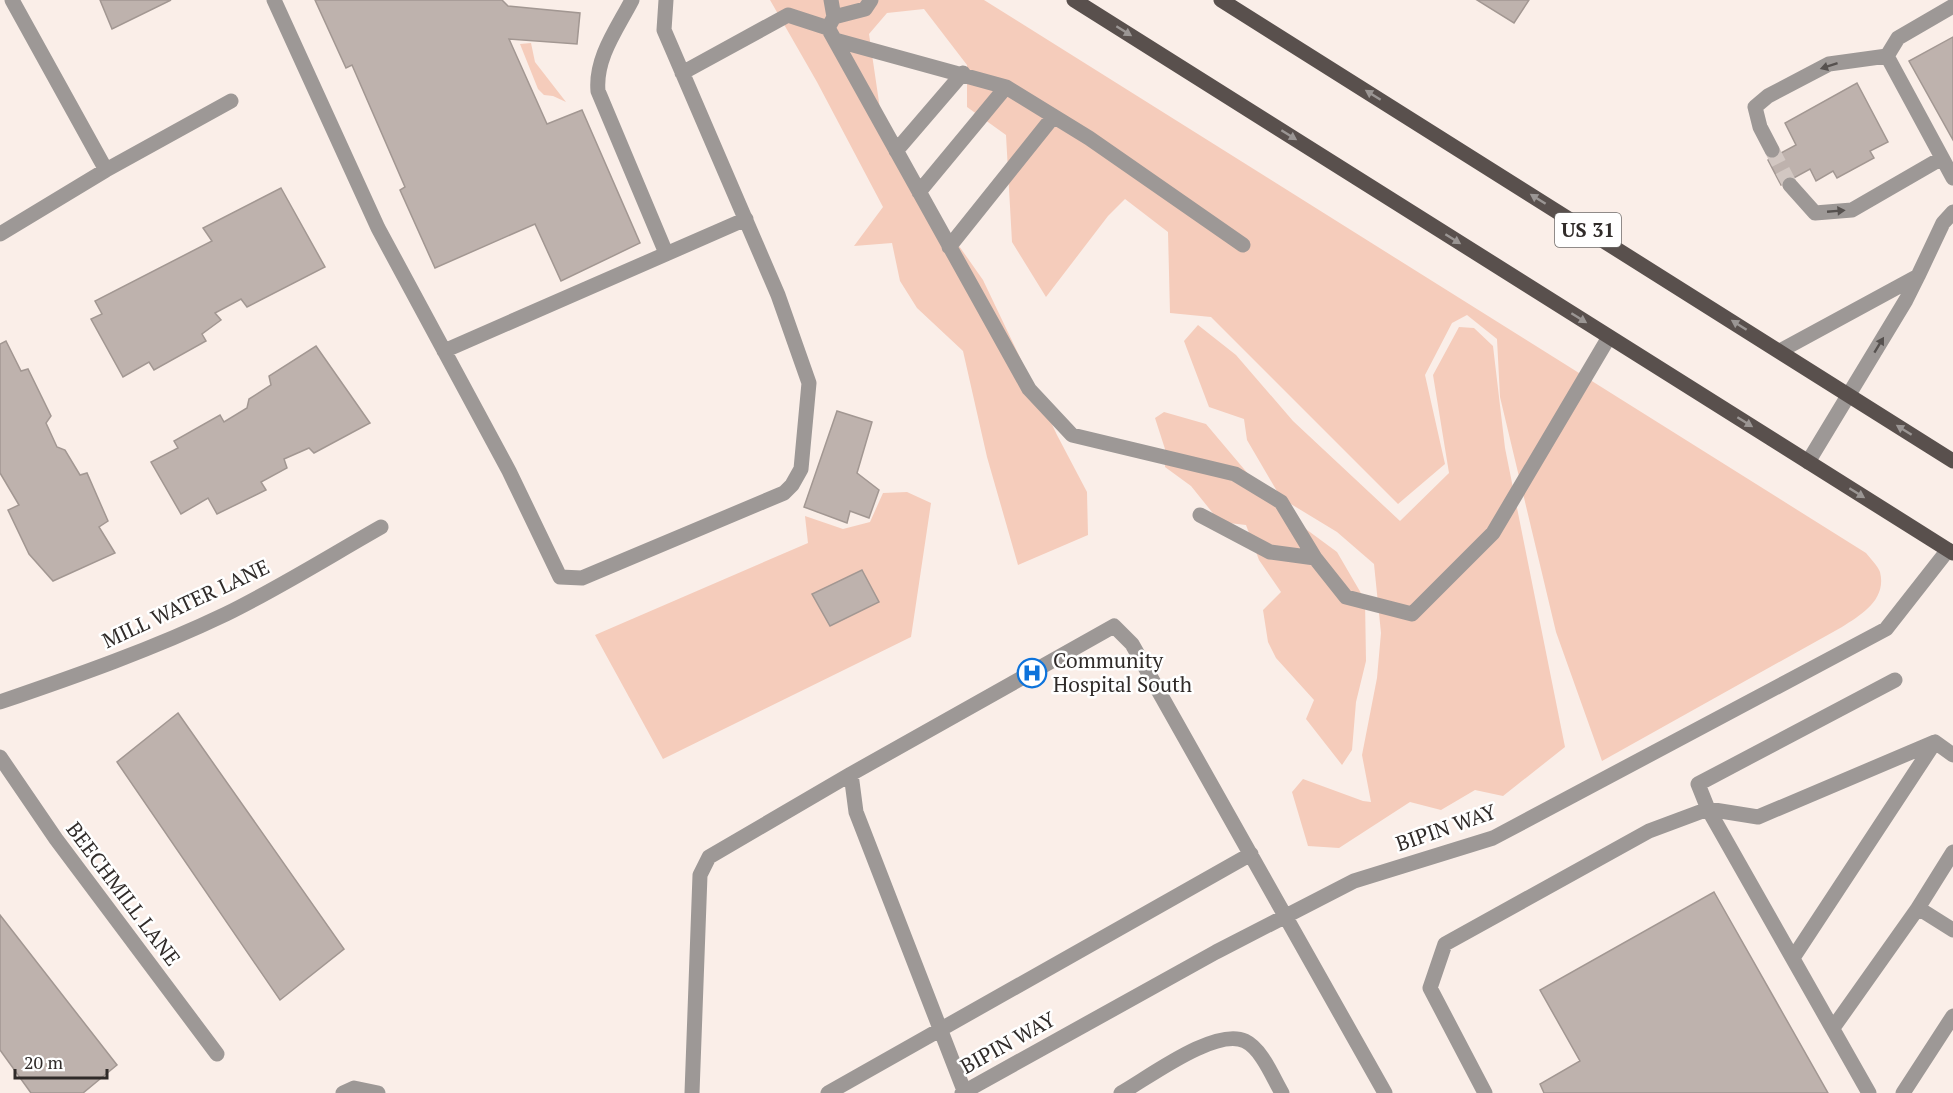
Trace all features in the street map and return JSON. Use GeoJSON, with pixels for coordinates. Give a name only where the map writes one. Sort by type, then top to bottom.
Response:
{"type":"FeatureCollection","features":[{"type":"Feature","properties":{"kind":"main road"},"geometry":{"type":"LineString","coordinates":[[1074,0],[1950,552]]}},
{"type":"Feature","properties":{"kind":"main road","name":"US 31"},"geometry":{"type":"LineString","coordinates":[[1221,0],[1953,461]]}},
{"type":"Feature","properties":{"kind":"street"},"geometry":{"type":"LineString","coordinates":[[12,0],[106,170]]}},
{"type":"Feature","properties":{"kind":"street"},"geometry":{"type":"LineString","coordinates":[[274,0],[378,228],[509,471],[560,577],[582,578],[784,493],[792,485],[801,469],[809,383],[778,295],[664,30],[666,0]]}},
{"type":"Feature","properties":{"kind":"street"},"geometry":{"type":"LineString","coordinates":[[632,0],[600,61],[597,75],[598,91],[666,253]]}},
{"type":"Feature","properties":{"kind":"street"},"geometry":{"type":"LineString","coordinates":[[831,0],[832,28],[896,151],[1029,389],[1072,435],[1235,474],[1281,502],[1315,558],[1346,597],[1412,614],[1492,533],[1609,337]]}},
{"type":"Feature","properties":{"kind":"street"},"geometry":{"type":"LineString","coordinates":[[832,28],[865,9],[871,0]]}},
{"type":"Feature","properties":{"kind":"street"},"geometry":{"type":"LineString","coordinates":[[1887,56],[1898,38],[1953,6]]}},
{"type":"Feature","properties":{"kind":"street"},"geometry":{"type":"LineString","coordinates":[[682,73],[788,15],[832,28],[1006,87],[1089,138],[1243,245]]}},
{"type":"Feature","properties":{"kind":"street"},"geometry":{"type":"LineString","coordinates":[[1772,150],[1760,127],[1755,107],[1768,96],[1829,64],[1887,56]]}},
{"type":"Feature","properties":{"kind":"street"},"geometry":{"type":"LineString","coordinates":[[1887,56],[1953,178]]}},
{"type":"Feature","properties":{"kind":"street"},"geometry":{"type":"LineString","coordinates":[[896,151],[963,73]]}},
{"type":"Feature","properties":{"kind":"street"},"geometry":{"type":"LineString","coordinates":[[919,192],[1006,87]]}},
{"type":"Feature","properties":{"kind":"street"},"geometry":{"type":"LineString","coordinates":[[0,234],[106,170],[231,101]]}},
{"type":"Feature","properties":{"kind":"street"},"geometry":{"type":"LineString","coordinates":[[950,247],[1053,117]]}},
{"type":"Feature","properties":{"kind":"street"},"geometry":{"type":"LineString","coordinates":[[1790,185],[1815,213],[1852,210],[1942,158]]}},
{"type":"Feature","properties":{"kind":"street"},"geometry":{"type":"LineString","coordinates":[[1808,462],[1918,276],[1943,223],[1953,212]]}},
{"type":"Feature","properties":{"kind":"street"},"geometry":{"type":"LineString","coordinates":[[444,351],[746,219]]}},
{"type":"Feature","properties":{"kind":"street"},"geometry":{"type":"LineString","coordinates":[[1780,351],[1918,276]]}},
{"type":"Feature","properties":{"kind":"street"},"geometry":{"type":"LineString","coordinates":[[1200,515],[1270,552],[1315,558]]}},
{"type":"Feature","properties":{"kind":"street","name":"MILL WATER LANE"},"geometry":{"type":"LineString","coordinates":[[0,702],[108,664],[187,632],[226,614],[381,527]]}},
{"type":"Feature","properties":{"kind":"street","name":"BIPIN WAY"},"geometry":{"type":"LineString","coordinates":[[964,1093],[1216,952],[1354,881],[1493,838],[1886,629],[1950,552]]}},
{"type":"Feature","properties":{"kind":"street"},"geometry":{"type":"LineString","coordinates":[[692,1093],[700,875],[709,857],[1114,626],[1132,644],[1385,1093]]}},
{"type":"Feature","properties":{"kind":"street"},"geometry":{"type":"LineString","coordinates":[[1869,1093],[1708,809],[1698,784],[1895,680]]}},
{"type":"Feature","properties":{"kind":"street"},"geometry":{"type":"LineString","coordinates":[[1485,1093],[1430,988],[1445,944],[1649,831],[1708,809],[1758,817],[1935,742]]}},
{"type":"Feature","properties":{"kind":"street"},"geometry":{"type":"LineString","coordinates":[[1935,742],[1953,755]]}},
{"type":"Feature","properties":{"kind":"street"},"geometry":{"type":"LineString","coordinates":[[1793,958],[1935,742]]}},
{"type":"Feature","properties":{"kind":"street","name":"BEECHMILL LANE"},"geometry":{"type":"LineString","coordinates":[[0,757],[56,839],[217,1054]]}},
{"type":"Feature","properties":{"kind":"street"},"geometry":{"type":"LineString","coordinates":[[851,774],[856,812],[964,1093]]}},
{"type":"Feature","properties":{"kind":"street"},"geometry":{"type":"LineString","coordinates":[[1833,1028],[1918,908],[1953,852]]}},
{"type":"Feature","properties":{"kind":"street"},"geometry":{"type":"LineString","coordinates":[[828,1093],[1251,854]]}},
{"type":"Feature","properties":{"kind":"street"},"geometry":{"type":"LineString","coordinates":[[1918,908],[1953,930]]}},
{"type":"Feature","properties":{"kind":"street"},"geometry":{"type":"LineString","coordinates":[[1903,1093],[1953,1016]]}},
{"type":"Feature","properties":{"kind":"street"},"geometry":{"type":"LineString","coordinates":[[1121,1093],[1206,1044],[1226,1037],[1246,1041],[1260,1056],[1282,1093]]}},
{"type":"Feature","properties":{"kind":"street"},"geometry":{"type":"LineString","coordinates":[[343,1093],[354,1088],[378,1093]]}},
{"type":"Feature","properties":{"kind":"shaded area"},"geometry":{"type":"Polygon","coordinates":[[[770,0],[984,0],[1866,553],[1880,572],[1880,591],[1876,599],[1864,612],[1842,627],[1602,761],[1556,632],[1500,397],[1497,339],[1467,315],[1452,323],[1425,375],[1445,464],[1398,504],[1211,317],[1170,313],[1168,232],[1125,199],[1108,216],[1046,297],[1012,242],[1006,135],[967,107],[967,65],[924,9],[887,13],[869,34],[880,109],[921,192],[983,280],[1057,435],[1087,492],[1088,535],[1018,565],[987,457],[963,351],[917,308],[900,281],[892,243],[854,246],[883,207],[817,82],[770,0]]]}},
{"type":"Feature","properties":{"kind":"shaded area"},"geometry":{"type":"Polygon","coordinates":[[[531,43],[535,62],[566,102],[544,95],[538,89],[520,44],[531,43]]]}},
{"type":"Feature","properties":{"kind":"shaded area"},"geometry":{"type":"Polygon","coordinates":[[[1198,325],[1236,355],[1293,421],[1400,521],[1449,473],[1433,375],[1459,327],[1474,328],[1493,346],[1505,448],[1565,747],[1503,796],[1475,790],[1441,810],[1410,802],[1339,848],[1308,846],[1292,792],[1303,779],[1371,802],[1362,755],[1377,678],[1381,633],[1374,564],[1337,532],[1281,498],[1247,440],[1244,419],[1209,407],[1184,341],[1198,325]]]}},
{"type":"Feature","properties":{"kind":"shaded area"},"geometry":{"type":"Polygon","coordinates":[[[1164,412],[1206,424],[1276,507],[1337,552],[1365,600],[1366,661],[1356,702],[1352,750],[1342,765],[1306,719],[1314,700],[1276,658],[1268,642],[1263,610],[1281,592],[1259,560],[1246,525],[1220,522],[1191,486],[1165,467],[1165,449],[1155,418],[1164,412]]]}},
{"type":"Feature","properties":{"kind":"shaded area"},"geometry":{"type":"Polygon","coordinates":[[[907,492],[931,503],[911,637],[663,759],[595,635],[808,543],[805,516],[843,529],[870,522],[883,493],[907,492]]]}},
{"type":"Feature","properties":{"kind":"building"},"geometry":{"type":"Polygon","coordinates":[[[100,0],[171,0],[112,29],[100,0]]]}},
{"type":"Feature","properties":{"kind":"building"},"geometry":{"type":"Polygon","coordinates":[[[315,0],[502,0],[508,6],[580,13],[577,44],[509,39],[547,124],[582,110],[640,243],[561,281],[535,224],[435,268],[400,190],[405,187],[352,65],[346,68],[315,0]]]}},
{"type":"Feature","properties":{"kind":"building"},"geometry":{"type":"Polygon","coordinates":[[[1477,0],[1529,0],[1514,23],[1477,0]]]}},
{"type":"Feature","properties":{"kind":"building"},"geometry":{"type":"Polygon","coordinates":[[[1953,37],[1953,140],[1909,61],[1953,37]]]}},
{"type":"Feature","properties":{"kind":"building"},"geometry":{"type":"Polygon","coordinates":[[[1857,83],[1888,142],[1870,151],[1874,158],[1837,178],[1833,171],[1816,181],[1810,169],[1781,185],[1768,160],[1796,145],[1785,123],[1857,83]]]}},
{"type":"Feature","properties":{"kind":"building"},"geometry":{"type":"Polygon","coordinates":[[[281,188],[325,267],[247,307],[241,299],[215,313],[221,320],[202,334],[206,341],[154,370],[149,362],[123,377],[91,319],[102,314],[95,301],[212,241],[203,228],[281,188]]]}},
{"type":"Feature","properties":{"kind":"building"},"geometry":{"type":"Polygon","coordinates":[[[6,341],[21,371],[28,369],[51,416],[46,423],[57,447],[65,450],[80,475],[87,473],[108,521],[99,527],[115,553],[53,581],[29,554],[8,510],[19,505],[0,473],[0,344],[6,341]]]}},
{"type":"Feature","properties":{"kind":"building"},"geometry":{"type":"Polygon","coordinates":[[[316,346],[370,423],[314,453],[309,448],[284,459],[287,468],[261,482],[266,490],[217,514],[208,498],[181,514],[151,462],[178,448],[174,441],[220,415],[224,422],[247,408],[249,399],[271,385],[269,376],[316,346]]]}},
{"type":"Feature","properties":{"kind":"building"},"geometry":{"type":"Polygon","coordinates":[[[837,411],[872,422],[857,473],[879,490],[869,518],[850,511],[847,523],[804,507],[837,411]]]}},
{"type":"Feature","properties":{"kind":"building"},"geometry":{"type":"Polygon","coordinates":[[[862,570],[879,602],[830,626],[812,594],[862,570]]]}},
{"type":"Feature","properties":{"kind":"building"},"geometry":{"type":"Polygon","coordinates":[[[178,713],[344,949],[280,1000],[117,762],[178,713]]]}},
{"type":"Feature","properties":{"kind":"building"},"geometry":{"type":"Polygon","coordinates":[[[1714,892],[1828,1093],[1544,1093],[1540,1084],[1580,1061],[1540,990],[1714,892]]]}},
{"type":"Feature","properties":{"kind":"building"},"geometry":{"type":"Polygon","coordinates":[[[0,915],[117,1065],[83,1093],[31,1093],[0,1050],[0,915]]]}},
{"type":"Feature","properties":{"kind":"tunnel"},"geometry":{"type":"LineString","coordinates":[[1772,150],[1790,185]]}},
{"type":"Feature","properties":{"kind":"place","name":"Community Hospital South"},"geometry":{"type":"Point","coordinates":[1032,673]}}]}
